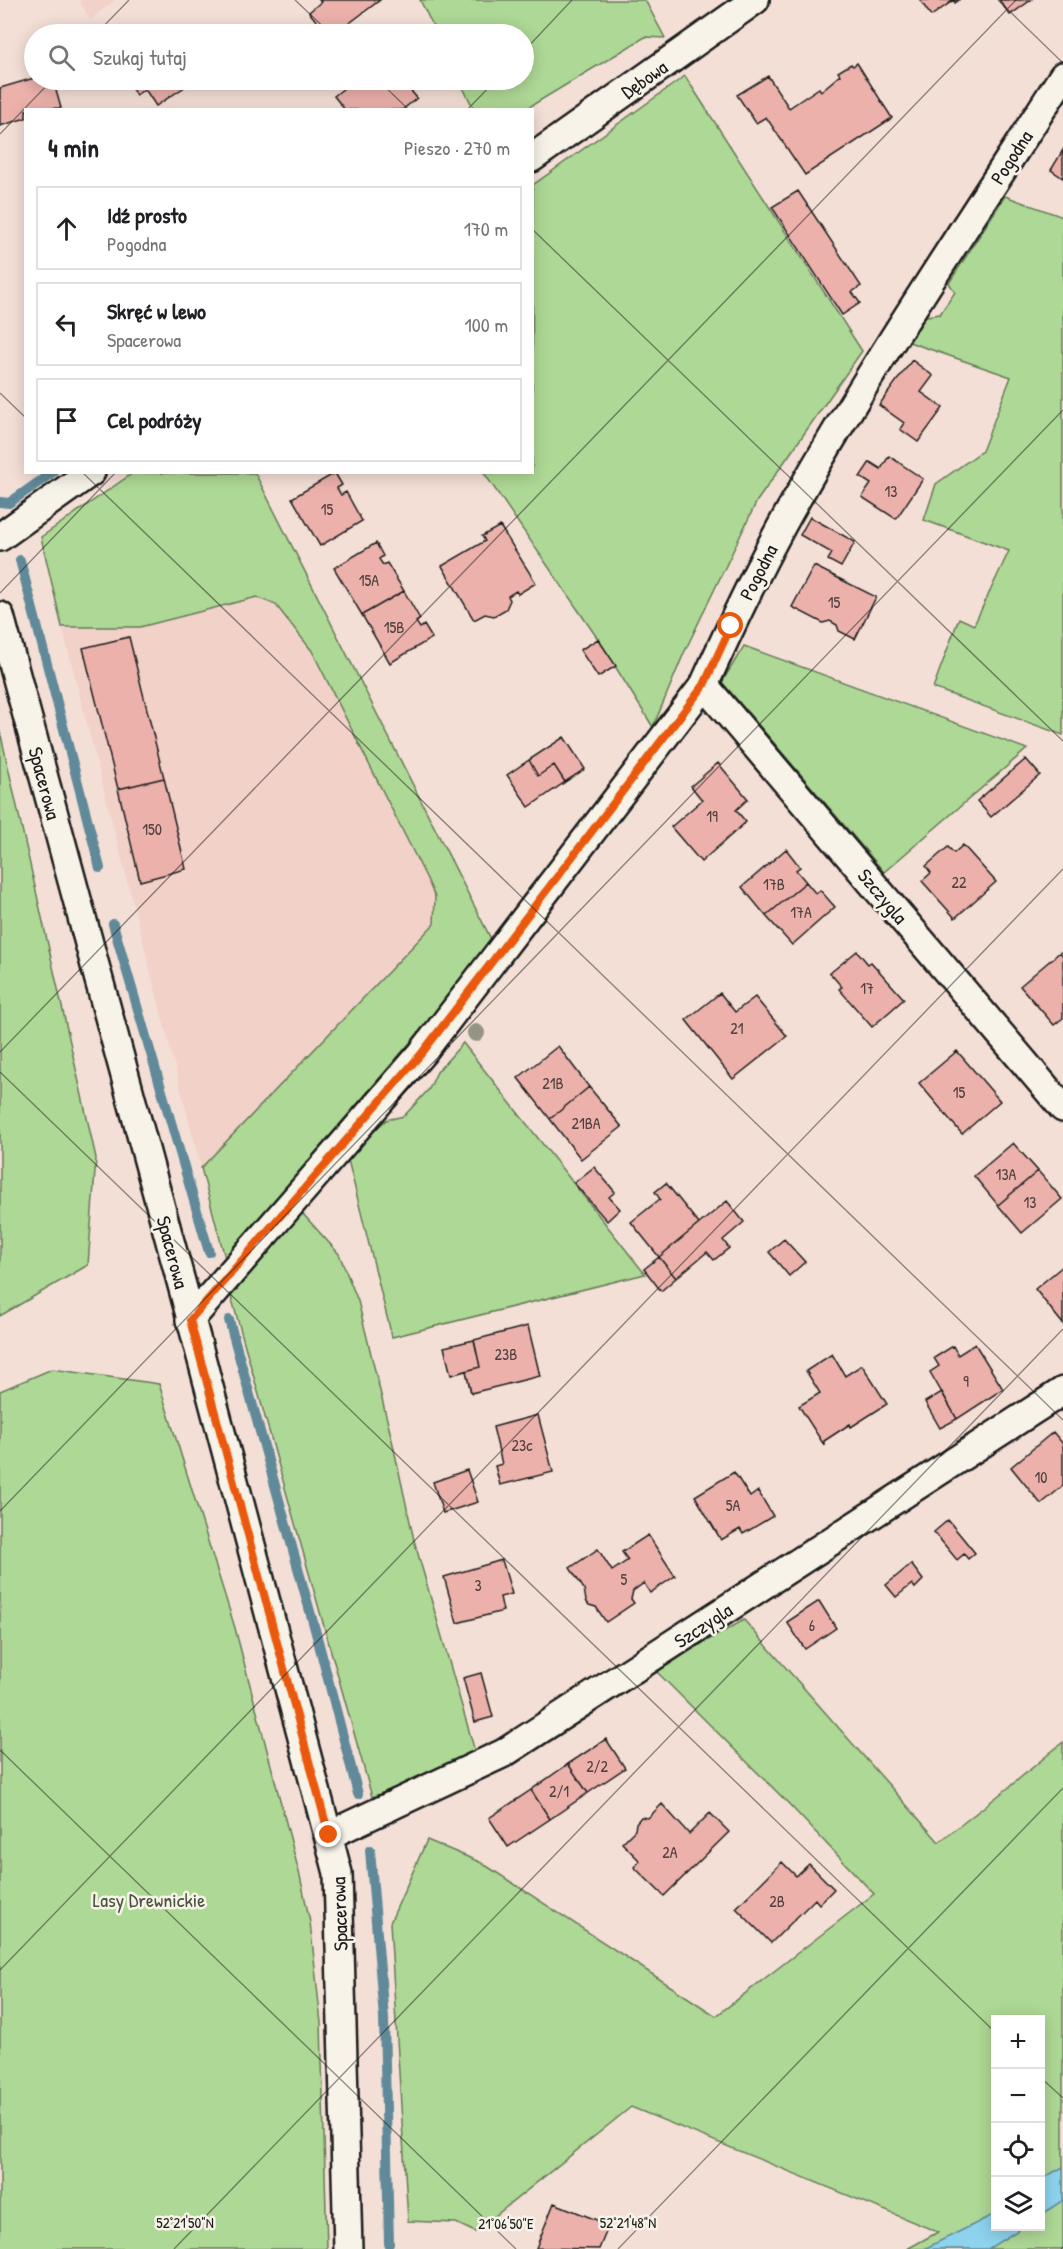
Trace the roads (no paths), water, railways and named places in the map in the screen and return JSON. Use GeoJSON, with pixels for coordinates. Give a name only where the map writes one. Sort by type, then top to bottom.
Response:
{"type":"FeatureCollection","features":[{"type":"Feature","properties":{"kind":"street","name":"Dębowa"},"geometry":{"type":"LineString","coordinates":[[534,157],[755,0]]}},
{"type":"Feature","properties":{"kind":"street","name":"Pogodna"},"geometry":{"type":"LineString","coordinates":[[190,1320],[422,1053],[704,685],[731,626],[794,503],[853,404],[1063,76]]}},
{"type":"Feature","properties":{"kind":"street"},"geometry":{"type":"LineString","coordinates":[[0,537],[88,474]]}},
{"type":"Feature","properties":{"kind":"street","name":"Spacerowa"},"geometry":{"type":"LineString","coordinates":[[0,616],[338,1873],[348,2249]]}},
{"type":"Feature","properties":{"kind":"street","name":"Szczygla"},"geometry":{"type":"LineString","coordinates":[[704,685],[1063,1108]]}},
{"type":"Feature","properties":{"kind":"street","name":"Szczygla"},"geometry":{"type":"LineString","coordinates":[[329,1835],[504,1753],[1063,1391]]}},
{"type":"Feature","properties":{"kind":"water"},"geometry":{"type":"Polygon","coordinates":[[[1063,2167],[1063,2200],[1045,2212],[1045,2177],[1063,2167]]]}},
{"type":"Feature","properties":{"kind":"water"},"geometry":{"type":"Polygon","coordinates":[[[991,2216],[991,2231],[1017,2231],[988,2249],[924,2249],[991,2216]]]}},
{"type":"Feature","properties":{"kind":"waterway"},"geometry":{"type":"LineString","coordinates":[[0,502],[9,503],[50,474]]}},
{"type":"Feature","properties":{"kind":"waterway"},"geometry":{"type":"LineString","coordinates":[[20,560],[100,868]]}},
{"type":"Feature","properties":{"kind":"waterway"},"geometry":{"type":"LineString","coordinates":[[113,924],[209,1252]]}},
{"type":"Feature","properties":{"kind":"waterway"},"geometry":{"type":"LineString","coordinates":[[229,1320],[358,1794]]}},
{"type":"Feature","properties":{"kind":"waterway"},"geometry":{"type":"LineString","coordinates":[[370,1850],[384,2018],[389,2244]]}},
{"type":"Feature","properties":{"kind":"park label","name":"Lasy Drewnickie"},"geometry":{"type":"Point","coordinates":[149,1899]}}]}
